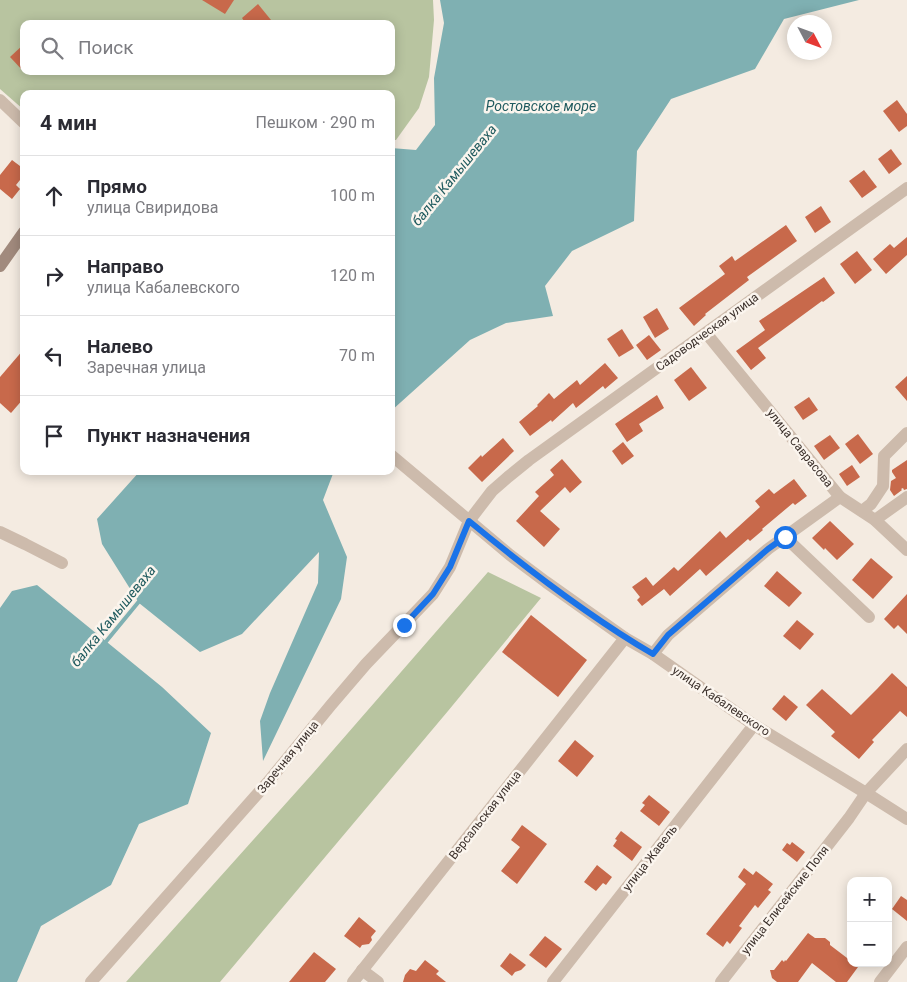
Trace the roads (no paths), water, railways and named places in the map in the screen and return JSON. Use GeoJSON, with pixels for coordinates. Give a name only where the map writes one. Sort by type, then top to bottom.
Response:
{"type":"FeatureCollection","features":[{"type":"Feature","properties":{"kind":"street"},"geometry":{"type":"LineString","coordinates":[[0,100],[20,119]]}},
{"type":"Feature","properties":{"kind":"street","name":"Садоводческая улица"},"geometry":{"type":"LineString","coordinates":[[469,521],[492,491],[530,460],[907,188]]}},
{"type":"Feature","properties":{"kind":"street"},"geometry":{"type":"LineString","coordinates":[[0,266],[20,238]]}},
{"type":"Feature","properties":{"kind":"street","name":"улица Саврасова"},"geometry":{"type":"LineString","coordinates":[[706,333],[840,498],[875,520],[907,550]]}},
{"type":"Feature","properties":{"kind":"street"},"geometry":{"type":"LineString","coordinates":[[862,511],[871,504],[883,486],[884,456],[907,433]]}},
{"type":"Feature","properties":{"kind":"street","name":"улица Кабалевского"},"geometry":{"type":"LineString","coordinates":[[395,458],[510,555],[625,638],[653,654],[750,730],[866,793],[907,819]]}},
{"type":"Feature","properties":{"kind":"street"},"geometry":{"type":"LineString","coordinates":[[875,520],[907,497]]}},
{"type":"Feature","properties":{"kind":"street"},"geometry":{"type":"LineString","coordinates":[[653,654],[668,635],[768,549],[840,498]]}},
{"type":"Feature","properties":{"kind":"street","name":"Заречная улица"},"geometry":{"type":"LineString","coordinates":[[90,982],[268,782],[330,704],[433,594],[450,567],[469,521]]}},
{"type":"Feature","properties":{"kind":"street"},"geometry":{"type":"LineString","coordinates":[[0,532],[62,563]]}},
{"type":"Feature","properties":{"kind":"street"},"geometry":{"type":"LineString","coordinates":[[785,537],[869,617]]}},
{"type":"Feature","properties":{"kind":"street","name":"Версальская улица"},"geometry":{"type":"LineString","coordinates":[[353,982],[625,638]]}},
{"type":"Feature","properties":{"kind":"street","name":"улица Жавель"},"geometry":{"type":"LineString","coordinates":[[553,982],[750,730]]}},
{"type":"Feature","properties":{"kind":"street","name":"улица Елисейские Поля"},"geometry":{"type":"LineString","coordinates":[[721,982],[849,818],[866,793],[907,749]]}},
{"type":"Feature","properties":{"kind":"street"},"geometry":{"type":"LineString","coordinates":[[880,982],[907,947]]}},
{"type":"Feature","properties":{"kind":"street"},"geometry":{"type":"LineString","coordinates":[[362,970],[378,982]]}},
{"type":"Feature","properties":{"kind":"water","name":"Ростовское море"},"geometry":{"type":"Polygon","coordinates":[[[440,0],[859,0],[800,15],[787,15],[787,18],[784,19],[755,69],[671,99],[637,151],[634,221],[572,251],[545,286],[553,316],[506,323],[470,340],[395,407],[395,148],[416,150],[435,125],[434,78],[444,23],[440,0]]]}},
{"type":"Feature","properties":{"kind":"water"},"geometry":{"type":"Polygon","coordinates":[[[136,475],[332,475],[323,500],[347,557],[341,599],[263,761],[260,721],[270,693],[318,583],[319,552],[242,634],[200,652],[139,603],[102,544],[97,519],[136,475]]]}},
{"type":"Feature","properties":{"kind":"water"},"geometry":{"type":"Polygon","coordinates":[[[37,585],[162,687],[211,733],[188,804],[139,824],[111,885],[41,926],[17,982],[0,982],[0,608],[12,591],[37,585]]]}},
{"type":"Feature","properties":{"kind":"waterway","name":"балка Камышеваха"},"geometry":{"type":"LineString","coordinates":[[104,644],[141,599]]}}]}
